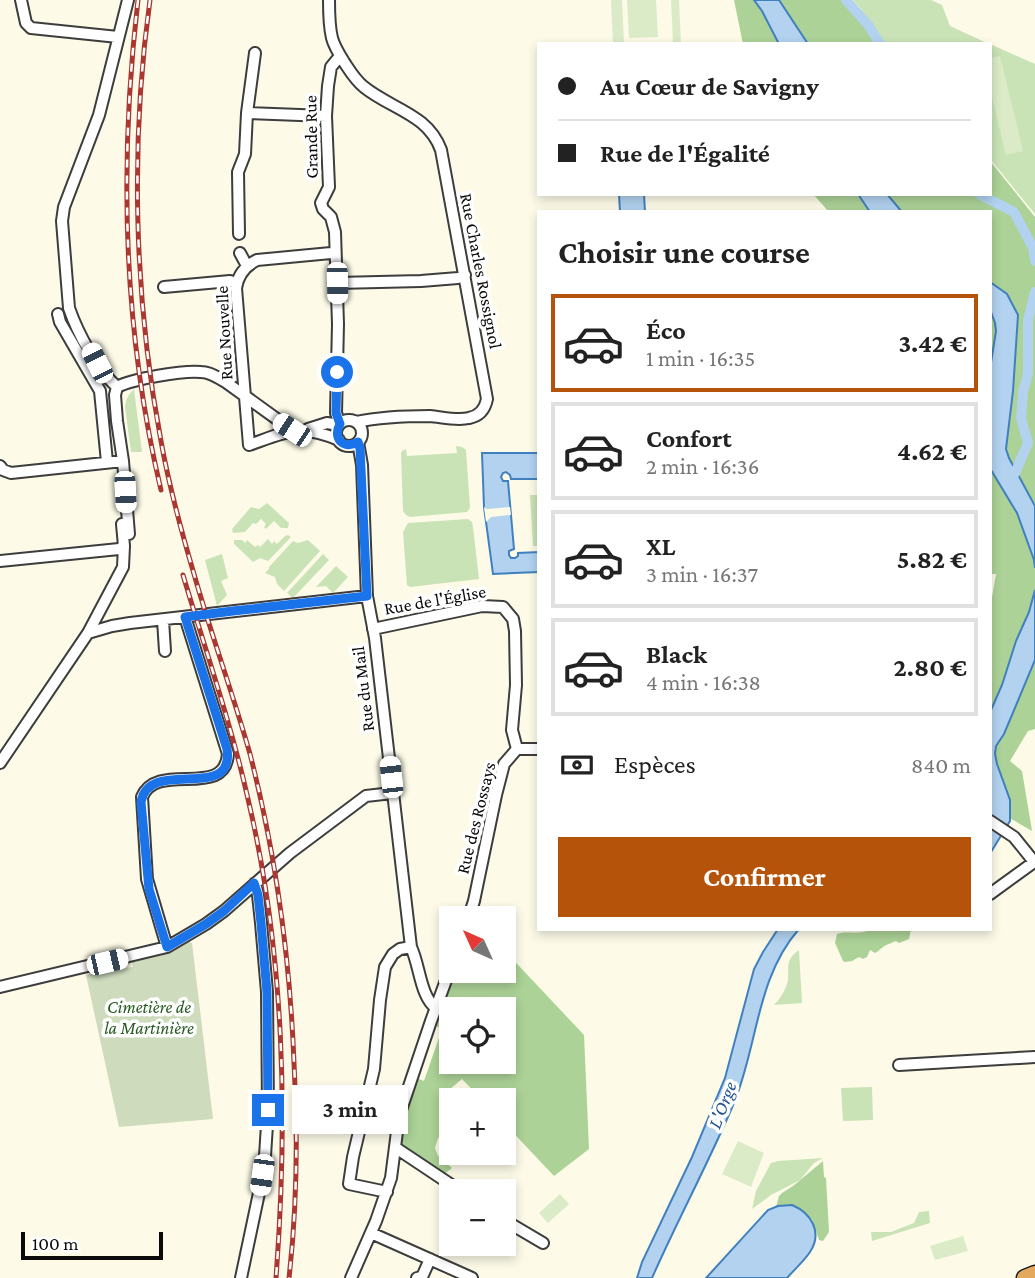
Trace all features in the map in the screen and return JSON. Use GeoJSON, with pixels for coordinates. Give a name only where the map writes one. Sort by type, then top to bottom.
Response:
{"type":"FeatureCollection","features":[{"type":"Feature","properties":{"kind":"highway"},"geometry":{"type":"LineString","coordinates":[[1025,1278],[1035,1274]]}},
{"type":"Feature","properties":{"kind":"street"},"geometry":{"type":"LineString","coordinates":[[21,0],[26,23],[31,28],[118,37]]}},
{"type":"Feature","properties":{"kind":"street"},"geometry":{"type":"LineString","coordinates":[[117,387],[97,363],[69,309],[62,221],[64,207],[99,115],[128,0]]}},
{"type":"Feature","properties":{"kind":"street"},"geometry":{"type":"LineString","coordinates":[[329,0],[331,37],[340,57]]}},
{"type":"Feature","properties":{"kind":"street"},"geometry":{"type":"LineString","coordinates":[[239,234],[238,172],[245,154],[247,113],[256,53]]}},
{"type":"Feature","properties":{"kind":"street","name":"Grande Rue"},"geometry":{"type":"LineString","coordinates":[[339,424],[336,413],[337,283],[334,226],[321,203],[329,187],[326,116],[331,67],[340,57]]}},
{"type":"Feature","properties":{"kind":"street","name":"Rue Charles Rossignol"},"geometry":{"type":"LineString","coordinates":[[305,430],[348,420],[356,422],[427,416],[468,418],[478,415],[486,404],[465,275],[438,142],[427,126],[415,117],[365,88],[340,57]]}},
{"type":"Feature","properties":{"kind":"street"},"geometry":{"type":"LineString","coordinates":[[247,113],[326,116]]}},
{"type":"Feature","properties":{"kind":"street"},"geometry":{"type":"LineString","coordinates":[[240,253],[247,266]]}},
{"type":"Feature","properties":{"kind":"street","name":"Rue Nouvelle"},"geometry":{"type":"LineString","coordinates":[[249,445],[236,288],[238,277],[247,266],[257,260],[331,253]]}},
{"type":"Feature","properties":{"kind":"street"},"geometry":{"type":"LineString","coordinates":[[337,283],[421,281],[465,275]]}},
{"type":"Feature","properties":{"kind":"street"},"geometry":{"type":"LineString","coordinates":[[164,287],[230,281],[236,283]]}},
{"type":"Feature","properties":{"kind":"street"},"geometry":{"type":"LineString","coordinates":[[58,314],[100,391],[107,462]]}},
{"type":"Feature","properties":{"kind":"street"},"geometry":{"type":"LineString","coordinates":[[0,561],[119,549],[129,535],[114,396],[117,387],[125,383],[204,372],[216,376],[292,430]]}},
{"type":"Feature","properties":{"kind":"street"},"geometry":{"type":"LineString","coordinates":[[356,422],[363,432],[358,442]]}},
{"type":"Feature","properties":{"kind":"street"},"geometry":{"type":"LineString","coordinates":[[339,424],[336,433],[339,440]]}},
{"type":"Feature","properties":{"kind":"street","name":"Rue Charles Rossignol"},"geometry":{"type":"LineString","coordinates":[[249,445],[292,430],[327,435],[350,446],[358,442]]}},
{"type":"Feature","properties":{"kind":"street","name":"Rue du Mail"},"geometry":{"type":"LineString","coordinates":[[358,442],[362,465],[367,596],[411,947],[417,959],[426,997],[436,1008]]}},
{"type":"Feature","properties":{"kind":"street"},"geometry":{"type":"LineString","coordinates":[[0,466],[11,473],[123,461]]}},
{"type":"Feature","properties":{"kind":"street"},"geometry":{"type":"LineString","coordinates":[[0,763],[88,633],[123,568],[121,543],[126,508]]}},
{"type":"Feature","properties":{"kind":"street"},"geometry":{"type":"LineString","coordinates":[[88,633],[111,626],[367,596]]}},
{"type":"Feature","properties":{"kind":"street","name":"Rue de l'Église"},"geometry":{"type":"LineString","coordinates":[[373,629],[482,606],[503,607]]}},
{"type":"Feature","properties":{"kind":"street","name":"Rue des Rossays"},"geometry":{"type":"LineString","coordinates":[[472,906],[504,764],[517,749],[512,734],[516,680],[515,631],[513,619],[503,607]]}},
{"type":"Feature","properties":{"kind":"street"},"geometry":{"type":"LineString","coordinates":[[167,947],[147,879],[142,797],[147,787],[157,781],[214,776],[223,770],[228,754],[185,617]]}},
{"type":"Feature","properties":{"kind":"street"},"geometry":{"type":"LineString","coordinates":[[163,620],[165,651]]}},
{"type":"Feature","properties":{"kind":"street"},"geometry":{"type":"LineString","coordinates":[[517,749],[537,749]]}},
{"type":"Feature","properties":{"kind":"street"},"geometry":{"type":"LineString","coordinates":[[0,987],[167,947],[224,911],[289,853],[366,796],[392,793]]}},
{"type":"Feature","properties":{"kind":"street"},"geometry":{"type":"LineString","coordinates":[[992,822],[1013,837],[1035,863],[992,893]]}},
{"type":"Feature","properties":{"kind":"street"},"geometry":{"type":"LineString","coordinates":[[240,1278],[259,1193],[268,1110],[267,992],[258,895],[254,883]]}},
{"type":"Feature","properties":{"kind":"street"},"geometry":{"type":"LineString","coordinates":[[387,1192],[349,1184],[374,1069],[385,967],[393,954],[400,949],[411,947]]}},
{"type":"Feature","properties":{"kind":"street"},"geometry":{"type":"LineString","coordinates":[[351,1278],[387,1192],[400,1116],[445,984]]}},
{"type":"Feature","properties":{"kind":"street"},"geometry":{"type":"LineString","coordinates":[[899,1065],[1035,1057]]}},
{"type":"Feature","properties":{"kind":"street"},"geometry":{"type":"LineString","coordinates":[[396,1148],[442,1179]]}},
{"type":"Feature","properties":{"kind":"street"},"geometry":{"type":"LineString","coordinates":[[516,1227],[542,1243]]}},
{"type":"Feature","properties":{"kind":"street"},"geometry":{"type":"LineString","coordinates":[[372,1233],[472,1278]]}},
{"type":"Feature","properties":{"kind":"street"},"geometry":{"type":"LineString","coordinates":[[417,1278],[422,1277],[430,1259]]}},
{"type":"Feature","properties":{"kind":"green space"},"geometry":{"type":"Polygon","coordinates":[[[611,0],[622,0],[624,42],[613,42],[611,0]]]}},
{"type":"Feature","properties":{"kind":"green space"},"geometry":{"type":"Polygon","coordinates":[[[627,0],[656,0],[658,37],[629,38],[627,0]]]}},
{"type":"Feature","properties":{"kind":"green space"},"geometry":{"type":"Polygon","coordinates":[[[671,0],[679,0],[681,42],[673,42],[671,0]]]}},
{"type":"Feature","properties":{"kind":"green space"},"geometry":{"type":"Polygon","coordinates":[[[734,0],[851,0],[880,42],[743,42],[734,0]]]}},
{"type":"Feature","properties":{"kind":"green space"},"geometry":{"type":"Polygon","coordinates":[[[853,0],[931,0],[942,5],[950,26],[985,42],[881,42],[853,0]]]}},
{"type":"Feature","properties":{"kind":"green space"},"geometry":{"type":"Polygon","coordinates":[[[992,45],[1035,64],[1035,214],[992,161],[992,45]]]}},
{"type":"Feature","properties":{"kind":"green space"},"geometry":{"type":"Polygon","coordinates":[[[1000,56],[1023,151],[1006,155],[992,97],[992,58],[1000,56]]]}},
{"type":"Feature","properties":{"kind":"green space"},"geometry":{"type":"Polygon","coordinates":[[[992,163],[1035,217],[1035,729],[1028,731],[1010,761],[1022,771],[1032,831],[992,808],[992,597],[996,574],[992,574],[992,210],[827,210],[815,196],[992,196],[992,163]]]}},
{"type":"Feature","properties":{"kind":"green space"},"geometry":{"type":"Polygon","coordinates":[[[134,389],[142,452],[131,452],[125,407],[134,389]]]}},
{"type":"Feature","properties":{"kind":"green space"},"geometry":{"type":"Polygon","coordinates":[[[456,446],[466,450],[470,508],[467,512],[410,517],[406,515],[403,511],[402,451],[406,449],[407,456],[457,453],[456,446]]]}},
{"type":"Feature","properties":{"kind":"green space"},"geometry":{"type":"Polygon","coordinates":[[[530,495],[537,495],[537,546],[533,546],[530,495]]]}},
{"type":"Feature","properties":{"kind":"green space"},"geometry":{"type":"Polygon","coordinates":[[[267,503],[289,523],[288,528],[281,528],[274,521],[266,529],[266,524],[261,519],[245,532],[233,533],[232,529],[251,507],[259,509],[267,503]]]}},
{"type":"Feature","properties":{"kind":"green space"},"geometry":{"type":"Polygon","coordinates":[[[468,519],[473,527],[479,579],[410,587],[407,585],[403,532],[408,523],[468,519]]]}},
{"type":"Feature","properties":{"kind":"green space"},"geometry":{"type":"Polygon","coordinates":[[[288,535],[291,537],[268,561],[260,558],[253,562],[234,544],[234,540],[242,540],[245,543],[247,540],[255,547],[260,547],[268,539],[272,544],[274,541],[277,544],[288,535]]]}},
{"type":"Feature","properties":{"kind":"green space"},"geometry":{"type":"Polygon","coordinates":[[[308,540],[320,551],[284,591],[277,584],[275,577],[265,573],[293,541],[298,543],[308,540]]]}},
{"type":"Feature","properties":{"kind":"green space"},"geometry":{"type":"Polygon","coordinates":[[[222,554],[228,578],[221,581],[227,595],[217,606],[205,560],[222,554]]]}},
{"type":"Feature","properties":{"kind":"green space"},"geometry":{"type":"Polygon","coordinates":[[[323,554],[329,560],[293,598],[287,593],[323,554]]]}},
{"type":"Feature","properties":{"kind":"green space"},"geometry":{"type":"Polygon","coordinates":[[[336,566],[348,577],[333,593],[326,586],[316,587],[336,566]]]}},
{"type":"Feature","properties":{"kind":"green space"},"geometry":{"type":"Polygon","coordinates":[[[911,931],[909,939],[888,944],[875,953],[870,950],[863,959],[859,957],[852,961],[843,961],[835,943],[837,934],[911,931]]]}},
{"type":"Feature","properties":{"kind":"green space","name":"Cimetière de la Martinière"},"geometry":{"type":"Polygon","coordinates":[[[186,941],[192,943],[213,1119],[119,1127],[86,975],[124,966],[133,967],[131,958],[186,941]]]}},
{"type":"Feature","properties":{"kind":"green space"},"geometry":{"type":"Polygon","coordinates":[[[799,950],[802,1003],[774,1005],[787,984],[790,960],[799,950]]]}},
{"type":"Feature","properties":{"kind":"green space"},"geometry":{"type":"Polygon","coordinates":[[[516,963],[584,1035],[589,1149],[554,1176],[516,1136],[516,1088],[471,1088],[462,1079],[451,1088],[439,1088],[439,1137],[435,1148],[439,1165],[448,1165],[452,1168],[442,1176],[399,1149],[401,1117],[414,1077],[424,1081],[439,1038],[439,1074],[516,1074],[516,997],[442,997],[447,984],[516,984],[516,963]]]}},
{"type":"Feature","properties":{"kind":"green space"},"geometry":{"type":"Polygon","coordinates":[[[439,1005],[439,1028],[432,1024],[439,1005]]]}},
{"type":"Feature","properties":{"kind":"green space"},"geometry":{"type":"Polygon","coordinates":[[[872,1087],[873,1120],[843,1121],[841,1088],[872,1087]]]}},
{"type":"Feature","properties":{"kind":"green space"},"geometry":{"type":"Polygon","coordinates":[[[738,1141],[764,1153],[751,1187],[722,1174],[738,1141]]]}},
{"type":"Feature","properties":{"kind":"green space"},"geometry":{"type":"Polygon","coordinates":[[[823,1158],[814,1163],[800,1180],[771,1195],[752,1209],[756,1191],[771,1163],[823,1158]]]}},
{"type":"Feature","properties":{"kind":"green space"},"geometry":{"type":"Polygon","coordinates":[[[823,1161],[829,1232],[823,1241],[819,1240],[812,1220],[800,1209],[792,1205],[776,1207],[782,1193],[823,1161]]]}},
{"type":"Feature","properties":{"kind":"green space"},"geometry":{"type":"Polygon","coordinates":[[[560,1194],[569,1204],[548,1223],[539,1213],[560,1194]]]}},
{"type":"Feature","properties":{"kind":"green space"},"geometry":{"type":"Polygon","coordinates":[[[929,1211],[930,1223],[872,1241],[871,1232],[891,1232],[914,1223],[919,1212],[929,1211]]]}},
{"type":"Feature","properties":{"kind":"green space"},"geometry":{"type":"Polygon","coordinates":[[[963,1236],[968,1251],[935,1260],[930,1246],[963,1236]]]}},
{"type":"Feature","properties":{"kind":"water"},"geometry":{"type":"Polygon","coordinates":[[[754,0],[779,0],[807,42],[778,42],[754,0]]]}},
{"type":"Feature","properties":{"kind":"water"},"geometry":{"type":"Polygon","coordinates":[[[619,196],[644,196],[645,210],[620,210],[619,196]]]}},
{"type":"Feature","properties":{"kind":"water"},"geometry":{"type":"Polygon","coordinates":[[[859,196],[889,196],[900,210],[869,210],[859,196]]]}},
{"type":"Feature","properties":{"kind":"water"},"geometry":{"type":"Polygon","coordinates":[[[992,283],[1007,294],[1018,315],[1006,449],[1035,506],[1035,568],[1017,513],[992,472],[992,356],[995,323],[992,315],[992,283]]]}},
{"type":"Feature","properties":{"kind":"water"},"geometry":{"type":"Polygon","coordinates":[[[482,453],[537,453],[537,479],[511,479],[506,472],[501,477],[503,481],[508,481],[514,549],[509,551],[509,555],[515,558],[518,553],[537,552],[537,572],[493,574],[484,507],[482,453]]]}},
{"type":"Feature","properties":{"kind":"water"},"geometry":{"type":"Polygon","coordinates":[[[1035,590],[1035,660],[1004,734],[996,746],[997,764],[1010,800],[1010,821],[992,850],[992,708],[1035,590]]]}},
{"type":"Feature","properties":{"kind":"water","name":"L'Orge"},"geometry":{"type":"Polygon","coordinates":[[[777,931],[798,931],[774,969],[759,1013],[742,1081],[714,1147],[652,1278],[637,1278],[725,1078],[754,969],[777,931]]]}},
{"type":"Feature","properties":{"kind":"water"},"geometry":{"type":"Polygon","coordinates":[[[792,1205],[809,1218],[815,1230],[815,1237],[810,1252],[787,1278],[706,1278],[768,1210],[792,1205]]]}},
{"type":"Feature","properties":{"kind":"pier"},"geometry":{"type":"Polygon","coordinates":[[[484,507],[510,507],[511,515],[491,517],[486,522],[484,507]]]}},
{"type":"Feature","properties":{"kind":"waterway"},"geometry":{"type":"LineString","coordinates":[[846,0],[869,26],[879,42]]}},
{"type":"Feature","properties":{"kind":"waterway"},"geometry":{"type":"LineString","coordinates":[[983,196],[1014,212],[1033,248],[1035,261]]}},
{"type":"Feature","properties":{"kind":"waterway"},"geometry":{"type":"LineString","coordinates":[[1012,477],[1028,443],[1021,418],[1028,373],[1028,320],[1035,292]]}},
{"type":"Feature","properties":{"kind":"railway"},"geometry":{"type":"LineString","coordinates":[[138,0],[128,123],[128,246],[139,369],[161,490]]}},
{"type":"Feature","properties":{"kind":"railway"},"geometry":{"type":"LineString","coordinates":[[150,0],[139,110],[138,165],[140,277],[145,332],[161,441],[172,491],[184,541],[250,754],[280,907],[292,1024],[296,1117],[295,1198],[289,1278]]}},
{"type":"Feature","properties":{"kind":"railway"},"geometry":{"type":"LineString","coordinates":[[183,575],[241,771],[270,917],[282,1097],[276,1278]]}},
{"type":"Feature","properties":{"kind":"route"},"geometry":{"type":"LineString","coordinates":[[268,1110],[267,992],[258,895],[254,883],[224,911],[167,947],[147,879],[141,802],[144,792],[152,783],[214,776],[223,770],[227,761],[227,749],[185,617],[367,596],[360,448],[358,442],[350,446],[337,437],[340,424],[336,413],[337,372]]}}]}
